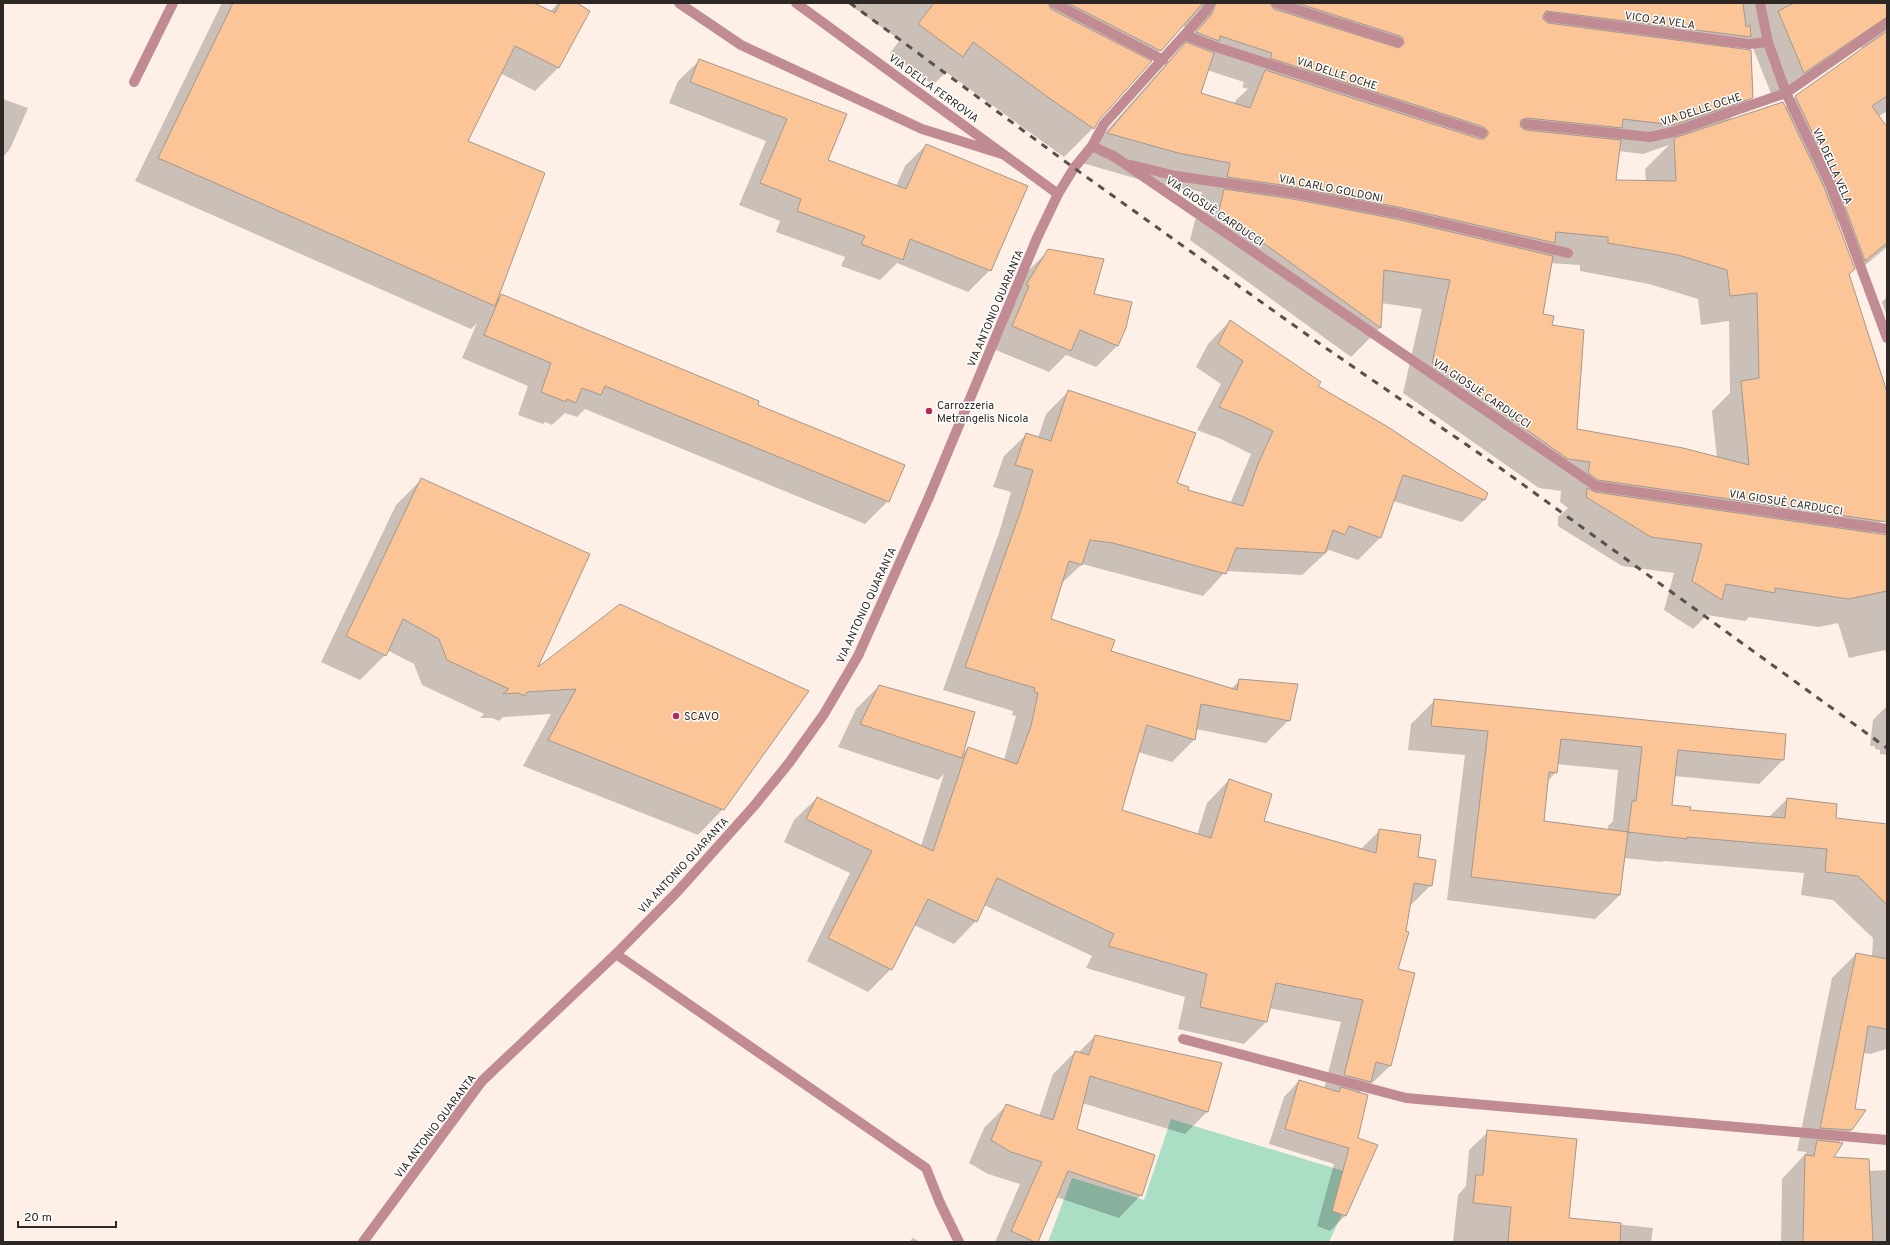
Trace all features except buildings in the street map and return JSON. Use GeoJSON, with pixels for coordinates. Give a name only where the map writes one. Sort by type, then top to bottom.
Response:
{"type":"FeatureCollection","features":[{"type":"Feature","properties":{"kind":"street"},"geometry":{"type":"LineString","coordinates":[[134,82],[173,3]]}},
{"type":"Feature","properties":{"kind":"street"},"geometry":{"type":"LineString","coordinates":[[679,3],[741,45],[922,129],[1006,156]]}},
{"type":"Feature","properties":{"kind":"street","name":"VIA DELLA FERROVIA"},"geometry":{"type":"LineString","coordinates":[[796,3],[1058,194]]}},
{"type":"Feature","properties":{"kind":"street"},"geometry":{"type":"LineString","coordinates":[[1054,3],[1163,60]]}},
{"type":"Feature","properties":{"kind":"street","name":"VIA ANTONIO QUARANTA"},"geometry":{"type":"LineString","coordinates":[[363,1242],[482,1082],[616,954],[678,891],[754,806],[789,763],[824,714],[858,656],[929,498],[1037,238],[1058,194],[1074,168],[1092,146],[1104,124],[1206,11],[1210,3]]}},
{"type":"Feature","properties":{"kind":"street"},"geometry":{"type":"LineString","coordinates":[[1276,3],[1398,42]]}},
{"type":"Feature","properties":{"kind":"street","name":"VIA DELLA VELA"},"geometry":{"type":"LineString","coordinates":[[1760,3],[1768,42],[1786,93],[1830,184],[1887,338]]}},
{"type":"Feature","properties":{"kind":"street","name":"VICO 2A VELA"},"geometry":{"type":"LineString","coordinates":[[1549,17],[1750,44],[1768,42]]}},
{"type":"Feature","properties":{"kind":"street","name":"VIA DELLE OCHE"},"geometry":{"type":"LineString","coordinates":[[1526,124],[1650,137],[1673,132],[1786,93],[1887,23]]}},
{"type":"Feature","properties":{"kind":"street","name":"VIA DELLE OCHE"},"geometry":{"type":"LineString","coordinates":[[1184,35],[1224,50],[1482,133]]}},
{"type":"Feature","properties":{"kind":"street","name":"VIA CARLO GOLDONI"},"geometry":{"type":"LineString","coordinates":[[1092,146],[1135,167],[1162,173],[1294,192],[1397,213],[1568,253]]}},
{"type":"Feature","properties":{"kind":"street","name":"VIA GIOSUÈ CARDUCCI"},"geometry":{"type":"LineString","coordinates":[[1112,155],[1596,486],[1887,529]]}},
{"type":"Feature","properties":{"kind":"street"},"geometry":{"type":"LineString","coordinates":[[616,954],[926,1168],[940,1203],[959,1242]]}},
{"type":"Feature","properties":{"kind":"street"},"geometry":{"type":"LineString","coordinates":[[1183,1039],[1406,1098],[1887,1140]]}},
{"type":"Feature","properties":{"kind":"green space"},"geometry":{"type":"Polygon","coordinates":[[[1171,1119],[1360,1176],[1329,1242],[1048,1242],[1072,1178],[1144,1200],[1171,1119]]]}},
{"type":"Feature","properties":{"kind":"railway"},"geometry":{"type":"LineString","coordinates":[[850,3],[1074,168],[1320,344],[1496,465],[1887,748]]}},
{"type":"Feature","properties":{"kind":"place","name":"Carrozzeria Metrangelis Nicola"},"geometry":{"type":"Point","coordinates":[929,411]}},
{"type":"Feature","properties":{"kind":"place","name":"SCAVO"},"geometry":{"type":"Point","coordinates":[676,716]}}]}
